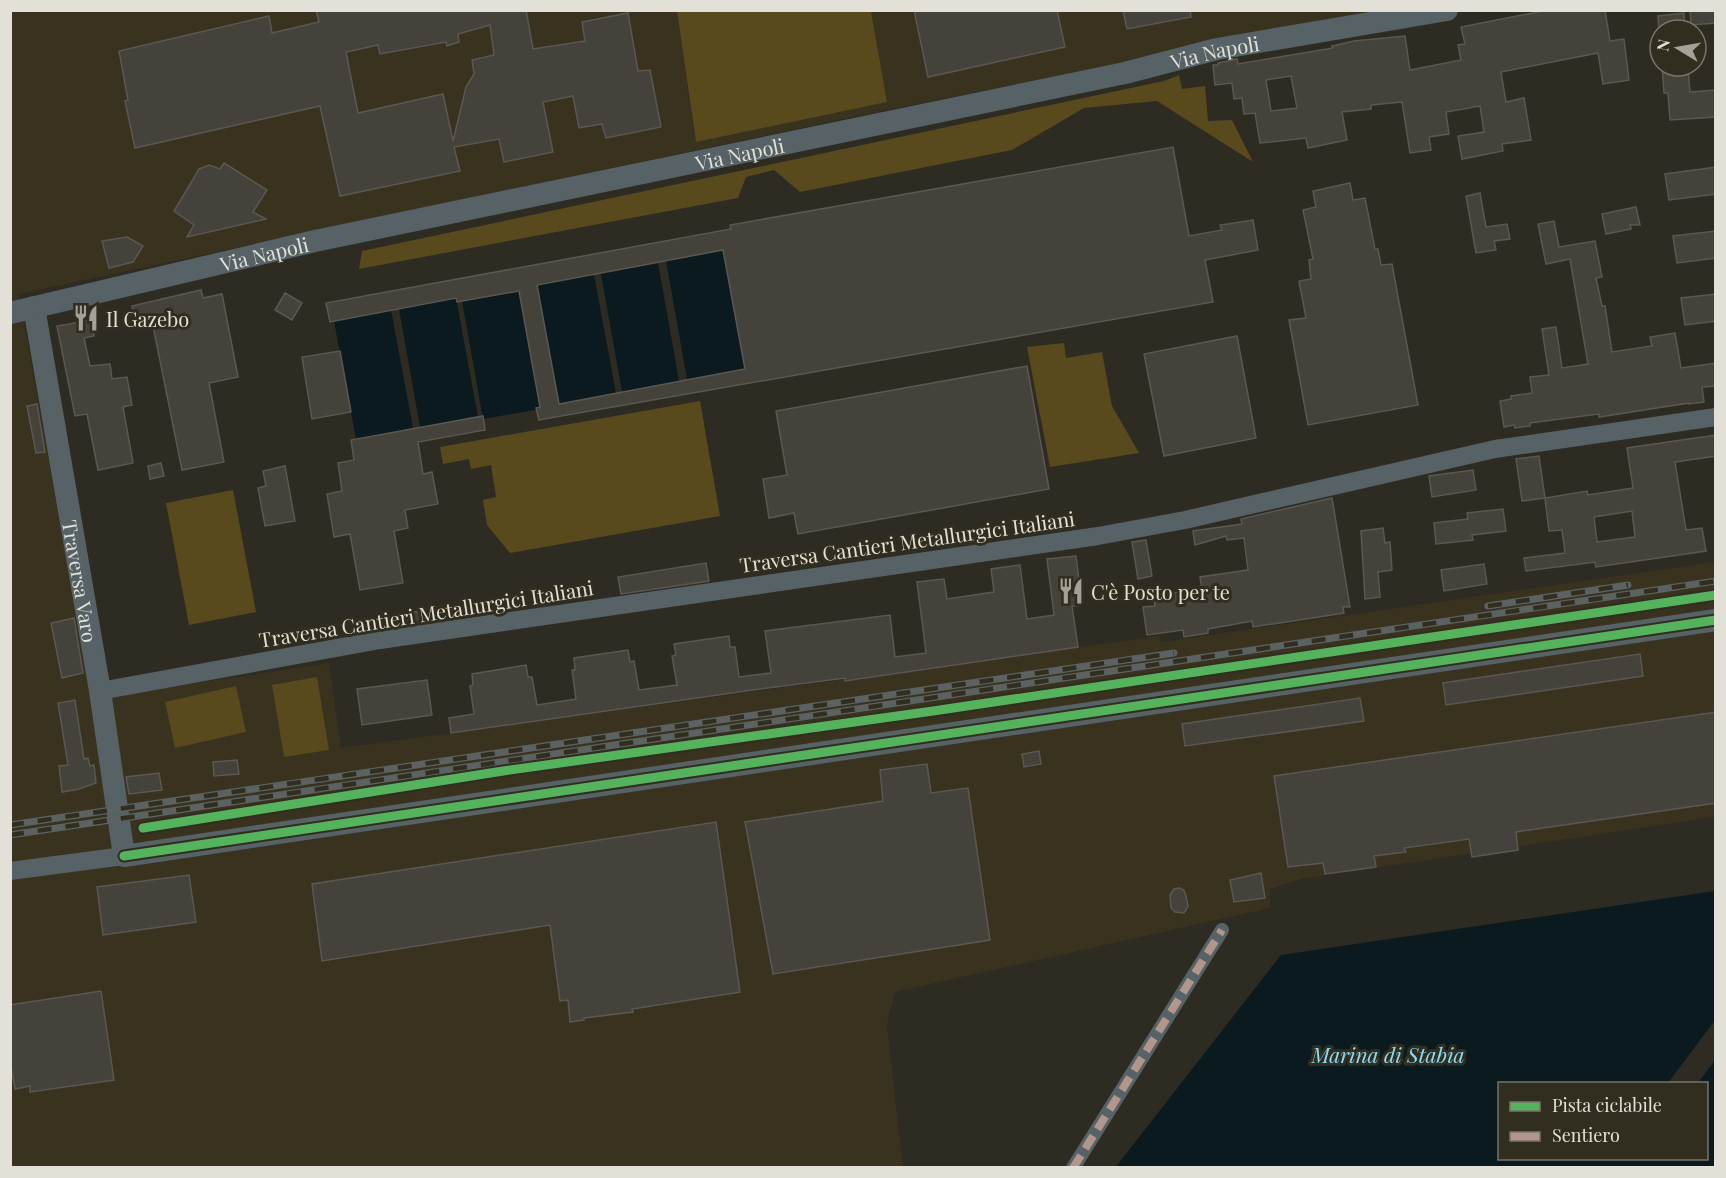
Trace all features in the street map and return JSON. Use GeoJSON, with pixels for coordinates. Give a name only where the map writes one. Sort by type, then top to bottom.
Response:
{"type":"FeatureCollection","features":[{"type":"Feature","properties":{"kind":"street","name":"Via Napoli"},"geometry":{"type":"LineString","coordinates":[[10,313],[315,241],[1125,73],[1217,49],[1447,10]]}},
{"type":"Feature","properties":{"kind":"street","name":"Traversa Varo"},"geometry":{"type":"LineString","coordinates":[[34,307],[100,691],[124,856]]}},
{"type":"Feature","properties":{"kind":"street","name":"Traversa Cantieri Metallurgici Italiani"},"geometry":{"type":"LineString","coordinates":[[100,691],[380,640],[1098,536],[1185,520],[1495,449],[1716,417]]}},
{"type":"Feature","properties":{"kind":"street"},"geometry":{"type":"LineString","coordinates":[[10,871],[1716,620]]}},
{"type":"Feature","properties":{"kind":"street"},"geometry":{"type":"LineString","coordinates":[[1073,1167],[1222,930]]}},
{"type":"Feature","properties":{"kind":"shaded area"},"geometry":{"type":"Polygon","coordinates":[[[10,11],[677,11],[695,141],[887,102],[871,11],[1381,11],[862,115],[19,294],[92,699],[329,663],[341,748],[1160,636],[1161,642],[1715,562],[1715,817],[1301,879],[1270,889],[1270,908],[895,992],[887,1024],[903,1167],[11,1167],[10,11]]]}},
{"type":"Feature","properties":{"kind":"shaded area"},"geometry":{"type":"Polygon","coordinates":[[[677,11],[871,11],[887,102],[696,142],[677,11]]]}},
{"type":"Feature","properties":{"kind":"shaded area"},"geometry":{"type":"Polygon","coordinates":[[[1179,75],[1182,89],[1205,86],[1208,121],[1232,120],[1253,162],[1157,101],[1084,108],[1012,150],[800,192],[774,170],[746,177],[738,198],[359,269],[362,251],[1164,81],[1179,75]]]}},
{"type":"Feature","properties":{"kind":"shaded area"},"geometry":{"type":"Polygon","coordinates":[[[1064,343],[1066,358],[1102,352],[1112,406],[1139,453],[1050,467],[1027,347],[1064,343]]]}},
{"type":"Feature","properties":{"kind":"shaded area"},"geometry":{"type":"Polygon","coordinates":[[[700,401],[720,516],[510,553],[487,525],[483,500],[496,497],[491,465],[471,469],[469,459],[443,464],[440,447],[700,401]]]}},
{"type":"Feature","properties":{"kind":"shaded area"},"geometry":{"type":"Polygon","coordinates":[[[233,490],[256,612],[189,625],[166,503],[233,490]]]}},
{"type":"Feature","properties":{"kind":"shaded area"},"geometry":{"type":"Polygon","coordinates":[[[317,677],[329,750],[284,757],[272,685],[317,677]]]}},
{"type":"Feature","properties":{"kind":"shaded area"},"geometry":{"type":"Polygon","coordinates":[[[236,686],[246,732],[175,748],[165,702],[236,686]]]}},
{"type":"Feature","properties":{"kind":"water"},"geometry":{"type":"Polygon","coordinates":[[[723,250],[745,369],[687,379],[666,261],[723,250]]]}},
{"type":"Feature","properties":{"kind":"water"},"geometry":{"type":"Polygon","coordinates":[[[658,263],[679,381],[622,392],[601,274],[658,263]]]}},
{"type":"Feature","properties":{"kind":"water"},"geometry":{"type":"Polygon","coordinates":[[[594,275],[616,393],[559,404],[537,285],[594,275]]]}},
{"type":"Feature","properties":{"kind":"water"},"geometry":{"type":"Polygon","coordinates":[[[519,291],[541,409],[483,419],[462,301],[519,291]]]}},
{"type":"Feature","properties":{"kind":"water"},"geometry":{"type":"Polygon","coordinates":[[[456,298],[478,417],[420,427],[399,309],[456,298]]]}},
{"type":"Feature","properties":{"kind":"water"},"geometry":{"type":"Polygon","coordinates":[[[391,310],[413,428],[356,439],[334,321],[391,310]]]}},
{"type":"Feature","properties":{"kind":"water","name":"Marina di Stabia"},"geometry":{"type":"Polygon","coordinates":[[[1715,891],[1715,1167],[1115,1168],[1281,955],[1715,891]]]}},
{"type":"Feature","properties":{"kind":"pier"},"geometry":{"type":"Polygon","coordinates":[[[1715,1020],[1715,1060],[1699,1082],[1669,1082],[1715,1020]]]}},
{"type":"Feature","properties":{"kind":"building"},"geometry":{"type":"Polygon","coordinates":[[[316,10],[526,10],[533,49],[585,41],[582,22],[628,13],[638,71],[650,70],[661,127],[606,138],[602,124],[579,128],[573,96],[543,102],[553,152],[504,162],[499,139],[454,147],[460,171],[340,196],[320,106],[135,148],[125,101],[128,100],[119,51],[269,16],[272,33],[319,22],[316,10]],[[490,25],[458,34],[459,42],[447,46],[446,42],[380,54],[378,45],[346,52],[358,113],[443,94],[453,141],[466,87],[474,74],[472,60],[494,55],[490,25]]]}},
{"type":"Feature","properties":{"kind":"building"},"geometry":{"type":"Polygon","coordinates":[[[914,10],[1057,10],[1065,47],[928,77],[914,10]]]}},
{"type":"Feature","properties":{"kind":"building"},"geometry":{"type":"Polygon","coordinates":[[[1123,10],[1190,10],[1191,17],[1127,29],[1123,10]]]}},
{"type":"Feature","properties":{"kind":"building"},"geometry":{"type":"Polygon","coordinates":[[[1548,10],[1605,10],[1610,41],[1624,39],[1629,80],[1603,84],[1598,53],[1501,72],[1506,102],[1524,98],[1531,140],[1502,144],[1503,151],[1462,159],[1458,136],[1484,132],[1480,106],[1446,112],[1449,134],[1429,137],[1431,150],[1410,153],[1402,102],[1371,105],[1371,109],[1342,112],[1347,140],[1308,148],[1306,138],[1260,143],[1255,113],[1244,114],[1242,98],[1234,99],[1232,83],[1215,85],[1213,65],[1218,65],[1218,63],[1237,59],[1238,64],[1333,48],[1332,46],[1354,41],[1405,36],[1410,70],[1461,60],[1458,45],[1465,44],[1461,27],[1548,10]],[[1291,76],[1266,80],[1271,111],[1297,108],[1291,76]]]}},
{"type":"Feature","properties":{"kind":"building"},"geometry":{"type":"Polygon","coordinates":[[[1690,10],[1716,10],[1716,23],[1708,24],[1708,18],[1691,18],[1690,10]]]}},
{"type":"Feature","properties":{"kind":"building"},"geometry":{"type":"Polygon","coordinates":[[[1684,13],[1684,18],[1658,18],[1658,16],[1684,13]]]}},
{"type":"Feature","properties":{"kind":"building"},"geometry":{"type":"Polygon","coordinates":[[[1663,78],[1689,78],[1690,92],[1716,90],[1716,117],[1670,120],[1668,93],[1664,93],[1663,78]]]}},
{"type":"Feature","properties":{"kind":"building"},"geometry":{"type":"Polygon","coordinates":[[[1173,147],[1189,236],[1222,230],[1220,225],[1253,220],[1258,250],[1205,260],[1213,302],[539,420],[536,408],[540,407],[519,291],[457,302],[456,298],[330,322],[326,303],[731,229],[730,225],[1173,147]],[[723,250],[537,285],[559,404],[745,369],[723,250]]]}},
{"type":"Feature","properties":{"kind":"building"},"geometry":{"type":"Polygon","coordinates":[[[224,163],[267,190],[253,212],[266,219],[187,237],[194,225],[174,211],[199,169],[209,165],[220,169],[224,163]]]}},
{"type":"Feature","properties":{"kind":"building"},"geometry":{"type":"Polygon","coordinates":[[[1716,167],[1716,194],[1669,200],[1665,174],[1716,167]]]}},
{"type":"Feature","properties":{"kind":"building"},"geometry":{"type":"Polygon","coordinates":[[[1350,183],[1353,200],[1365,198],[1375,249],[1378,249],[1381,265],[1392,264],[1418,405],[1308,425],[1289,320],[1306,318],[1299,281],[1311,279],[1309,260],[1313,259],[1303,210],[1316,207],[1313,191],[1350,183]]]}},
{"type":"Feature","properties":{"kind":"building"},"geometry":{"type":"Polygon","coordinates":[[[1480,193],[1486,227],[1507,224],[1510,239],[1494,241],[1496,250],[1476,253],[1466,196],[1480,193]]]}},
{"type":"Feature","properties":{"kind":"building"},"geometry":{"type":"Polygon","coordinates":[[[1636,207],[1640,225],[1630,225],[1631,229],[1606,234],[1602,214],[1636,207]]]}},
{"type":"Feature","properties":{"kind":"building"},"geometry":{"type":"Polygon","coordinates":[[[1554,221],[1559,247],[1595,241],[1602,277],[1596,278],[1602,306],[1605,306],[1612,352],[1652,346],[1650,337],[1675,333],[1681,368],[1716,363],[1716,386],[1702,387],[1704,402],[1599,417],[1599,414],[1530,423],[1530,426],[1515,428],[1514,425],[1504,427],[1500,401],[1511,399],[1511,396],[1532,393],[1530,377],[1549,375],[1542,329],[1556,327],[1562,368],[1588,364],[1570,259],[1546,264],[1538,224],[1554,221]]]}},
{"type":"Feature","properties":{"kind":"building"},"geometry":{"type":"Polygon","coordinates":[[[1716,231],[1716,258],[1677,263],[1673,236],[1716,231]]]}},
{"type":"Feature","properties":{"kind":"building"},"geometry":{"type":"Polygon","coordinates":[[[127,237],[143,246],[133,262],[109,268],[102,241],[127,237]]]}},
{"type":"Feature","properties":{"kind":"building"},"geometry":{"type":"Polygon","coordinates":[[[201,290],[203,298],[222,294],[238,377],[209,383],[224,462],[182,470],[151,316],[135,319],[132,306],[201,290]]]}},
{"type":"Feature","properties":{"kind":"building"},"geometry":{"type":"Polygon","coordinates":[[[285,293],[302,303],[292,320],[275,310],[285,293]]]}},
{"type":"Feature","properties":{"kind":"building"},"geometry":{"type":"Polygon","coordinates":[[[1716,294],[1716,321],[1685,325],[1681,298],[1716,294]]]}},
{"type":"Feature","properties":{"kind":"building"},"geometry":{"type":"Polygon","coordinates":[[[91,320],[94,336],[84,338],[90,366],[110,364],[112,379],[127,377],[132,405],[123,407],[133,463],[98,470],[87,414],[75,416],[57,326],[91,320]]]}},
{"type":"Feature","properties":{"kind":"building"},"geometry":{"type":"Polygon","coordinates":[[[1237,336],[1256,438],[1164,456],[1144,354],[1237,336]]]}},
{"type":"Feature","properties":{"kind":"building"},"geometry":{"type":"Polygon","coordinates":[[[340,351],[351,412],[312,419],[302,357],[340,351]]]}},
{"type":"Feature","properties":{"kind":"building"},"geometry":{"type":"Polygon","coordinates":[[[1027,366],[1049,489],[798,534],[794,513],[769,518],[763,479],[787,475],[776,411],[1027,366]]]}},
{"type":"Feature","properties":{"kind":"building"},"geometry":{"type":"Polygon","coordinates":[[[37,404],[45,452],[36,453],[27,406],[37,404]]]}},
{"type":"Feature","properties":{"kind":"building"},"geometry":{"type":"Polygon","coordinates":[[[483,416],[485,430],[418,442],[423,474],[432,472],[438,504],[405,510],[408,528],[394,531],[403,583],[360,590],[350,534],[334,537],[327,494],[342,491],[338,463],[354,460],[351,440],[483,416]]]}},
{"type":"Feature","properties":{"kind":"building"},"geometry":{"type":"Polygon","coordinates":[[[1716,435],[1716,456],[1675,462],[1686,530],[1702,528],[1706,551],[1596,567],[1595,562],[1526,571],[1524,558],[1565,553],[1562,530],[1549,531],[1545,498],[1587,491],[1588,495],[1633,488],[1627,448],[1716,435]],[[1632,511],[1594,517],[1597,542],[1635,537],[1632,511]]]}},
{"type":"Feature","properties":{"kind":"building"},"geometry":{"type":"Polygon","coordinates":[[[1539,456],[1545,498],[1522,501],[1516,459],[1539,456]]]}},
{"type":"Feature","properties":{"kind":"building"},"geometry":{"type":"Polygon","coordinates":[[[161,463],[164,476],[150,479],[148,466],[161,463]]]}},
{"type":"Feature","properties":{"kind":"building"},"geometry":{"type":"Polygon","coordinates":[[[285,466],[295,521],[265,526],[258,488],[266,486],[263,471],[285,466]]]}},
{"type":"Feature","properties":{"kind":"building"},"geometry":{"type":"Polygon","coordinates":[[[1473,470],[1476,490],[1432,497],[1429,476],[1473,470]]]}},
{"type":"Feature","properties":{"kind":"building"},"geometry":{"type":"Polygon","coordinates":[[[1332,498],[1350,607],[1343,607],[1344,613],[1253,627],[1252,621],[1208,629],[1208,633],[1184,637],[1183,630],[1147,635],[1143,607],[1155,606],[1153,595],[1202,590],[1200,577],[1248,570],[1244,538],[1227,540],[1226,536],[1195,545],[1193,531],[1242,524],[1241,519],[1332,498]]]}},
{"type":"Feature","properties":{"kind":"building"},"geometry":{"type":"Polygon","coordinates":[[[1503,509],[1506,531],[1472,535],[1473,540],[1436,544],[1434,523],[1468,519],[1467,513],[1503,509]]]}},
{"type":"Feature","properties":{"kind":"building"},"geometry":{"type":"Polygon","coordinates":[[[1383,528],[1385,543],[1390,542],[1392,570],[1378,572],[1380,597],[1365,599],[1361,531],[1383,528]]]}},
{"type":"Feature","properties":{"kind":"building"},"geometry":{"type":"Polygon","coordinates":[[[1146,540],[1152,576],[1138,579],[1132,542],[1146,540]]]}},
{"type":"Feature","properties":{"kind":"building"},"geometry":{"type":"Polygon","coordinates":[[[1076,556],[1082,605],[1072,606],[1078,647],[845,681],[845,678],[760,689],[451,733],[449,718],[474,714],[470,686],[473,685],[472,674],[526,665],[528,677],[532,677],[537,705],[576,699],[572,670],[575,670],[574,658],[628,650],[630,662],[634,661],[639,690],[677,685],[672,656],[676,655],[674,644],[729,636],[730,647],[735,647],[739,677],[771,673],[765,631],[890,615],[895,657],[926,653],[917,582],[944,579],[947,599],[994,592],[991,569],[1020,565],[1027,619],[1054,615],[1047,559],[1076,556]]]}},
{"type":"Feature","properties":{"kind":"building"},"geometry":{"type":"Polygon","coordinates":[[[706,563],[709,581],[621,594],[618,577],[706,563]]]}},
{"type":"Feature","properties":{"kind":"building"},"geometry":{"type":"Polygon","coordinates":[[[1484,564],[1487,584],[1444,591],[1441,570],[1484,564]]]}},
{"type":"Feature","properties":{"kind":"building"},"geometry":{"type":"Polygon","coordinates":[[[429,610],[431,621],[400,626],[398,614],[429,610]]]}},
{"type":"Feature","properties":{"kind":"building"},"geometry":{"type":"Polygon","coordinates":[[[74,618],[83,673],[62,678],[51,623],[74,618]]]}},
{"type":"Feature","properties":{"kind":"building"},"geometry":{"type":"Polygon","coordinates":[[[1640,654],[1643,676],[1446,705],[1443,683],[1640,654]]]}},
{"type":"Feature","properties":{"kind":"building"},"geometry":{"type":"Polygon","coordinates":[[[427,680],[432,715],[362,725],[357,689],[427,680]]]}},
{"type":"Feature","properties":{"kind":"building"},"geometry":{"type":"Polygon","coordinates":[[[1360,698],[1364,721],[1185,746],[1182,724],[1360,698]]]}},
{"type":"Feature","properties":{"kind":"building"},"geometry":{"type":"Polygon","coordinates":[[[75,700],[84,759],[88,758],[90,766],[94,765],[96,783],[62,792],[59,766],[68,765],[58,703],[75,700]]]}},
{"type":"Feature","properties":{"kind":"building"},"geometry":{"type":"Polygon","coordinates":[[[1716,712],[1716,803],[1516,832],[1518,850],[1472,857],[1469,839],[1404,848],[1406,852],[1374,856],[1376,867],[1325,874],[1323,863],[1288,867],[1274,776],[1716,712]]]}},
{"type":"Feature","properties":{"kind":"building"},"geometry":{"type":"Polygon","coordinates":[[[1039,751],[1041,764],[1024,767],[1022,754],[1039,751]]]}},
{"type":"Feature","properties":{"kind":"building"},"geometry":{"type":"Polygon","coordinates":[[[237,760],[239,774],[214,776],[213,762],[237,760]]]}},
{"type":"Feature","properties":{"kind":"building"},"geometry":{"type":"Polygon","coordinates":[[[927,764],[931,793],[968,788],[990,940],[773,974],[745,822],[883,801],[880,770],[927,764]]]}},
{"type":"Feature","properties":{"kind":"building"},"geometry":{"type":"Polygon","coordinates":[[[159,773],[162,790],[129,794],[126,777],[159,773]]]}},
{"type":"Feature","properties":{"kind":"building"},"geometry":{"type":"Polygon","coordinates":[[[716,822],[740,992],[632,1009],[633,1012],[570,1022],[568,1000],[560,1001],[550,925],[322,961],[312,884],[716,822]]]}},
{"type":"Feature","properties":{"kind":"building"},"geometry":{"type":"Polygon","coordinates":[[[1261,873],[1265,898],[1234,902],[1230,880],[1261,873]]]}},
{"type":"Feature","properties":{"kind":"building"},"geometry":{"type":"Polygon","coordinates":[[[189,875],[196,922],[103,935],[97,887],[189,875]]]}},
{"type":"Feature","properties":{"kind":"building"},"geometry":{"type":"Polygon","coordinates":[[[1174,889],[1184,890],[1188,906],[1184,913],[1175,912],[1171,908],[1170,895],[1174,889]]]}},
{"type":"Feature","properties":{"kind":"building"},"geometry":{"type":"Polygon","coordinates":[[[101,991],[114,1080],[30,1092],[30,1086],[15,1089],[10,1061],[10,1005],[101,991]]]}},
{"type":"Feature","properties":{"kind":"railway"},"geometry":{"type":"LineString","coordinates":[[10,835],[1716,581]]}},
{"type":"Feature","properties":{"kind":"railway"},"geometry":{"type":"LineString","coordinates":[[1488,606],[1628,585]]}},
{"type":"Feature","properties":{"kind":"railway"},"geometry":{"type":"LineString","coordinates":[[10,825],[1174,653]]}},
{"type":"Feature","properties":{"kind":"marked path"},"geometry":{"type":"LineString","coordinates":[[1073,1168],[1222,930]]}},
{"type":"Feature","properties":{"kind":"cycle path"},"geometry":{"type":"LineString","coordinates":[[143,828],[503,771],[933,711],[1716,595]]}},
{"type":"Feature","properties":{"kind":"cycle path"},"geometry":{"type":"LineString","coordinates":[[124,856],[1716,620]]}},
{"type":"Feature","properties":{"kind":"place","name":"Il Gazebo"},"geometry":{"type":"Point","coordinates":[86,318]}},
{"type":"Feature","properties":{"kind":"place","name":"C'è Posto per te"},"geometry":{"type":"Point","coordinates":[1071,591]}}]}
